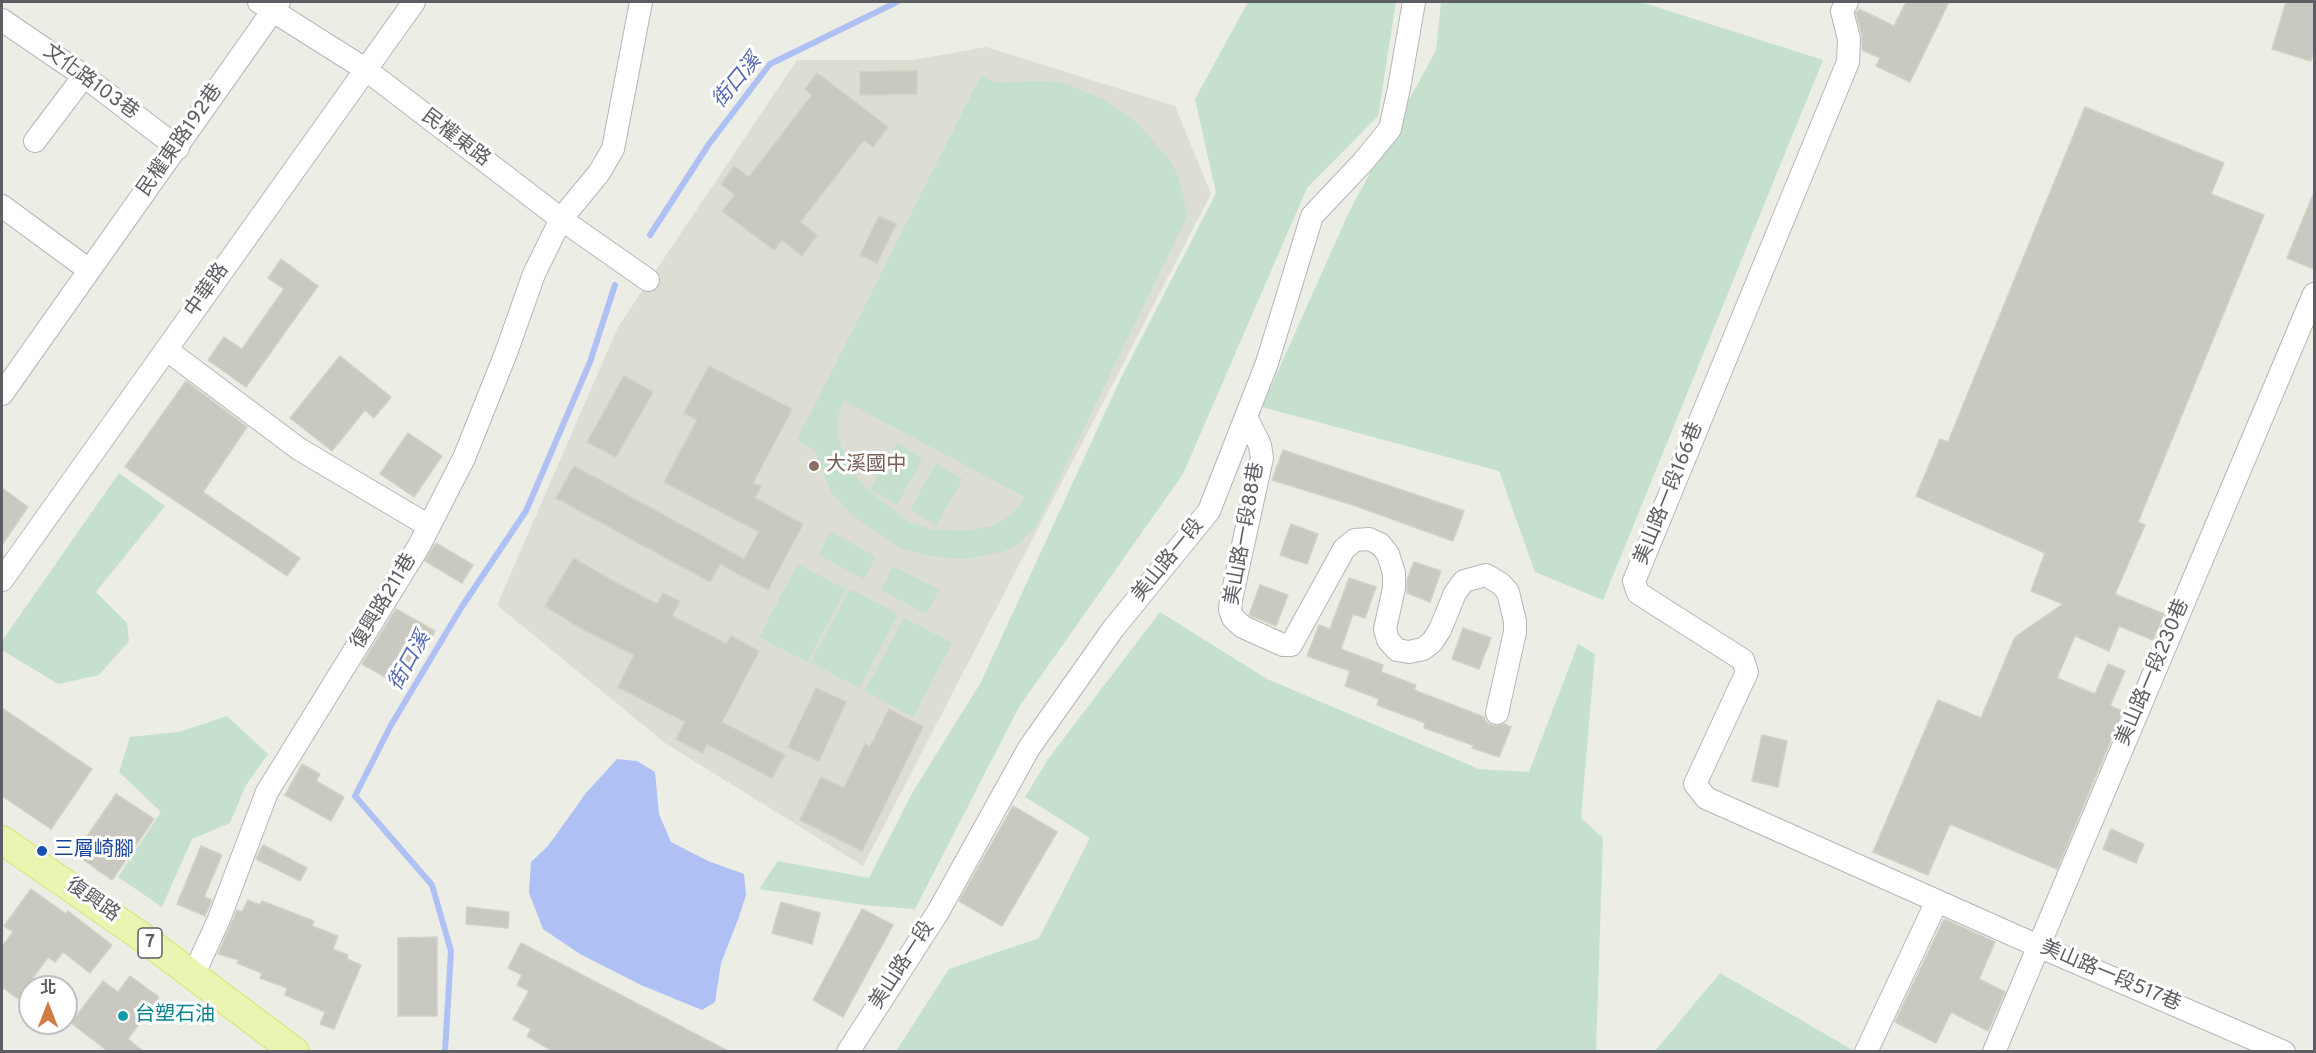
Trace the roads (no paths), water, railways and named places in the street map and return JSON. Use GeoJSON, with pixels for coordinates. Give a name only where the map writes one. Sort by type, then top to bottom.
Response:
{"type":"FeatureCollection","features":[{"type":"Feature","properties":{"kind":"main road","name":"復興路"},"geometry":{"type":"LineString","coordinates":[[2,840],[125,924],[295,1052]]}},
{"type":"Feature","properties":{"kind":"street","name":"中華路"},"geometry":{"type":"LineString","coordinates":[[2,580],[414,2]]}},
{"type":"Feature","properties":{"kind":"street","name":"復興路211巷"},"geometry":{"type":"LineString","coordinates":[[193,976],[219,919],[267,792],[419,546],[464,458],[506,353],[534,273],[561,219],[599,173],[613,149],[641,2]]}},
{"type":"Feature","properties":{"kind":"street","name":"美山路一段"},"geometry":{"type":"LineString","coordinates":[[848,1052],[938,912],[1029,748],[1113,629],[1209,511],[1267,363],[1312,216],[1364,162],[1390,129],[1413,2]]}},
{"type":"Feature","properties":{"kind":"street","name":"美山路一段166巷"},"geometry":{"type":"LineString","coordinates":[[1847,2],[1842,11],[1849,39],[1848,62],[1634,581],[1638,593],[1743,660],[1747,672],[1695,784],[1706,798],[1937,901]]}},
{"type":"Feature","properties":{"kind":"street","name":"民權東路"},"geometry":{"type":"LineString","coordinates":[[270,5],[365,69],[561,219],[648,280]]}},
{"type":"Feature","properties":{"kind":"street","name":"民權東路192巷"},"geometry":{"type":"LineString","coordinates":[[2,394],[178,148],[270,5]]}},
{"type":"Feature","properties":{"kind":"street","name":"文化路103巷"},"geometry":{"type":"LineString","coordinates":[[2,20],[84,76],[178,148]]}},
{"type":"Feature","properties":{"kind":"street"},"geometry":{"type":"LineString","coordinates":[[35,141],[84,76]]}},
{"type":"Feature","properties":{"kind":"street"},"geometry":{"type":"LineString","coordinates":[[2,206],[89,270]]}},
{"type":"Feature","properties":{"kind":"street","name":"美山路一段230巷"},"geometry":{"type":"LineString","coordinates":[[1994,1052],[2314,294]]}},
{"type":"Feature","properties":{"kind":"street"},"geometry":{"type":"LineString","coordinates":[[167,350],[299,449],[429,526]]}},
{"type":"Feature","properties":{"kind":"street","name":"美山路一段88巷"},"geometry":{"type":"LineString","coordinates":[[1246,417],[1260,445],[1262,458],[1231,600],[1230,610],[1233,618],[1243,627],[1283,645],[1290,645],[1344,549],[1355,540],[1369,539],[1380,544],[1388,554],[1394,573],[1394,588],[1385,629],[1388,640],[1397,650],[1409,652],[1423,649],[1432,642],[1440,630],[1455,593],[1464,581],[1486,575],[1502,584],[1508,592],[1515,621],[1515,632],[1497,714]]}},
{"type":"Feature","properties":{"kind":"street","name":"美山路一段517巷"},"geometry":{"type":"LineString","coordinates":[[1937,901],[2284,1052]]}},
{"type":"Feature","properties":{"kind":"street"},"geometry":{"type":"LineString","coordinates":[[1866,1052],[1937,901]]}},
{"type":"Feature","properties":{"kind":"water"},"geometry":{"type":"Polygon","coordinates":[[[617,759],[637,761],[655,772],[659,814],[671,842],[708,861],[744,874],[746,895],[721,963],[715,1002],[702,1010],[641,985],[580,954],[543,929],[529,893],[531,862],[548,846],[586,793],[617,759]]]}},
{"type":"Feature","properties":{"kind":"waterway","name":"街口溪"},"geometry":{"type":"LineString","coordinates":[[650,235],[709,144],[770,64],[897,2]]}},
{"type":"Feature","properties":{"kind":"waterway","name":"街口溪"},"geometry":{"type":"LineString","coordinates":[[445,1052],[451,951],[432,885],[355,796],[390,727],[461,608],[526,511],[590,362],[615,285]]}},
{"type":"Feature","properties":{"kind":"place","name":"大溪國中"},"geometry":{"type":"Point","coordinates":[814,466]}},
{"type":"Feature","properties":{"kind":"place","name":"三層崎腳"},"geometry":{"type":"Point","coordinates":[42,851]}},
{"type":"Feature","properties":{"kind":"place","name":"台塑石油"},"geometry":{"type":"Point","coordinates":[123,1016]}}]}
